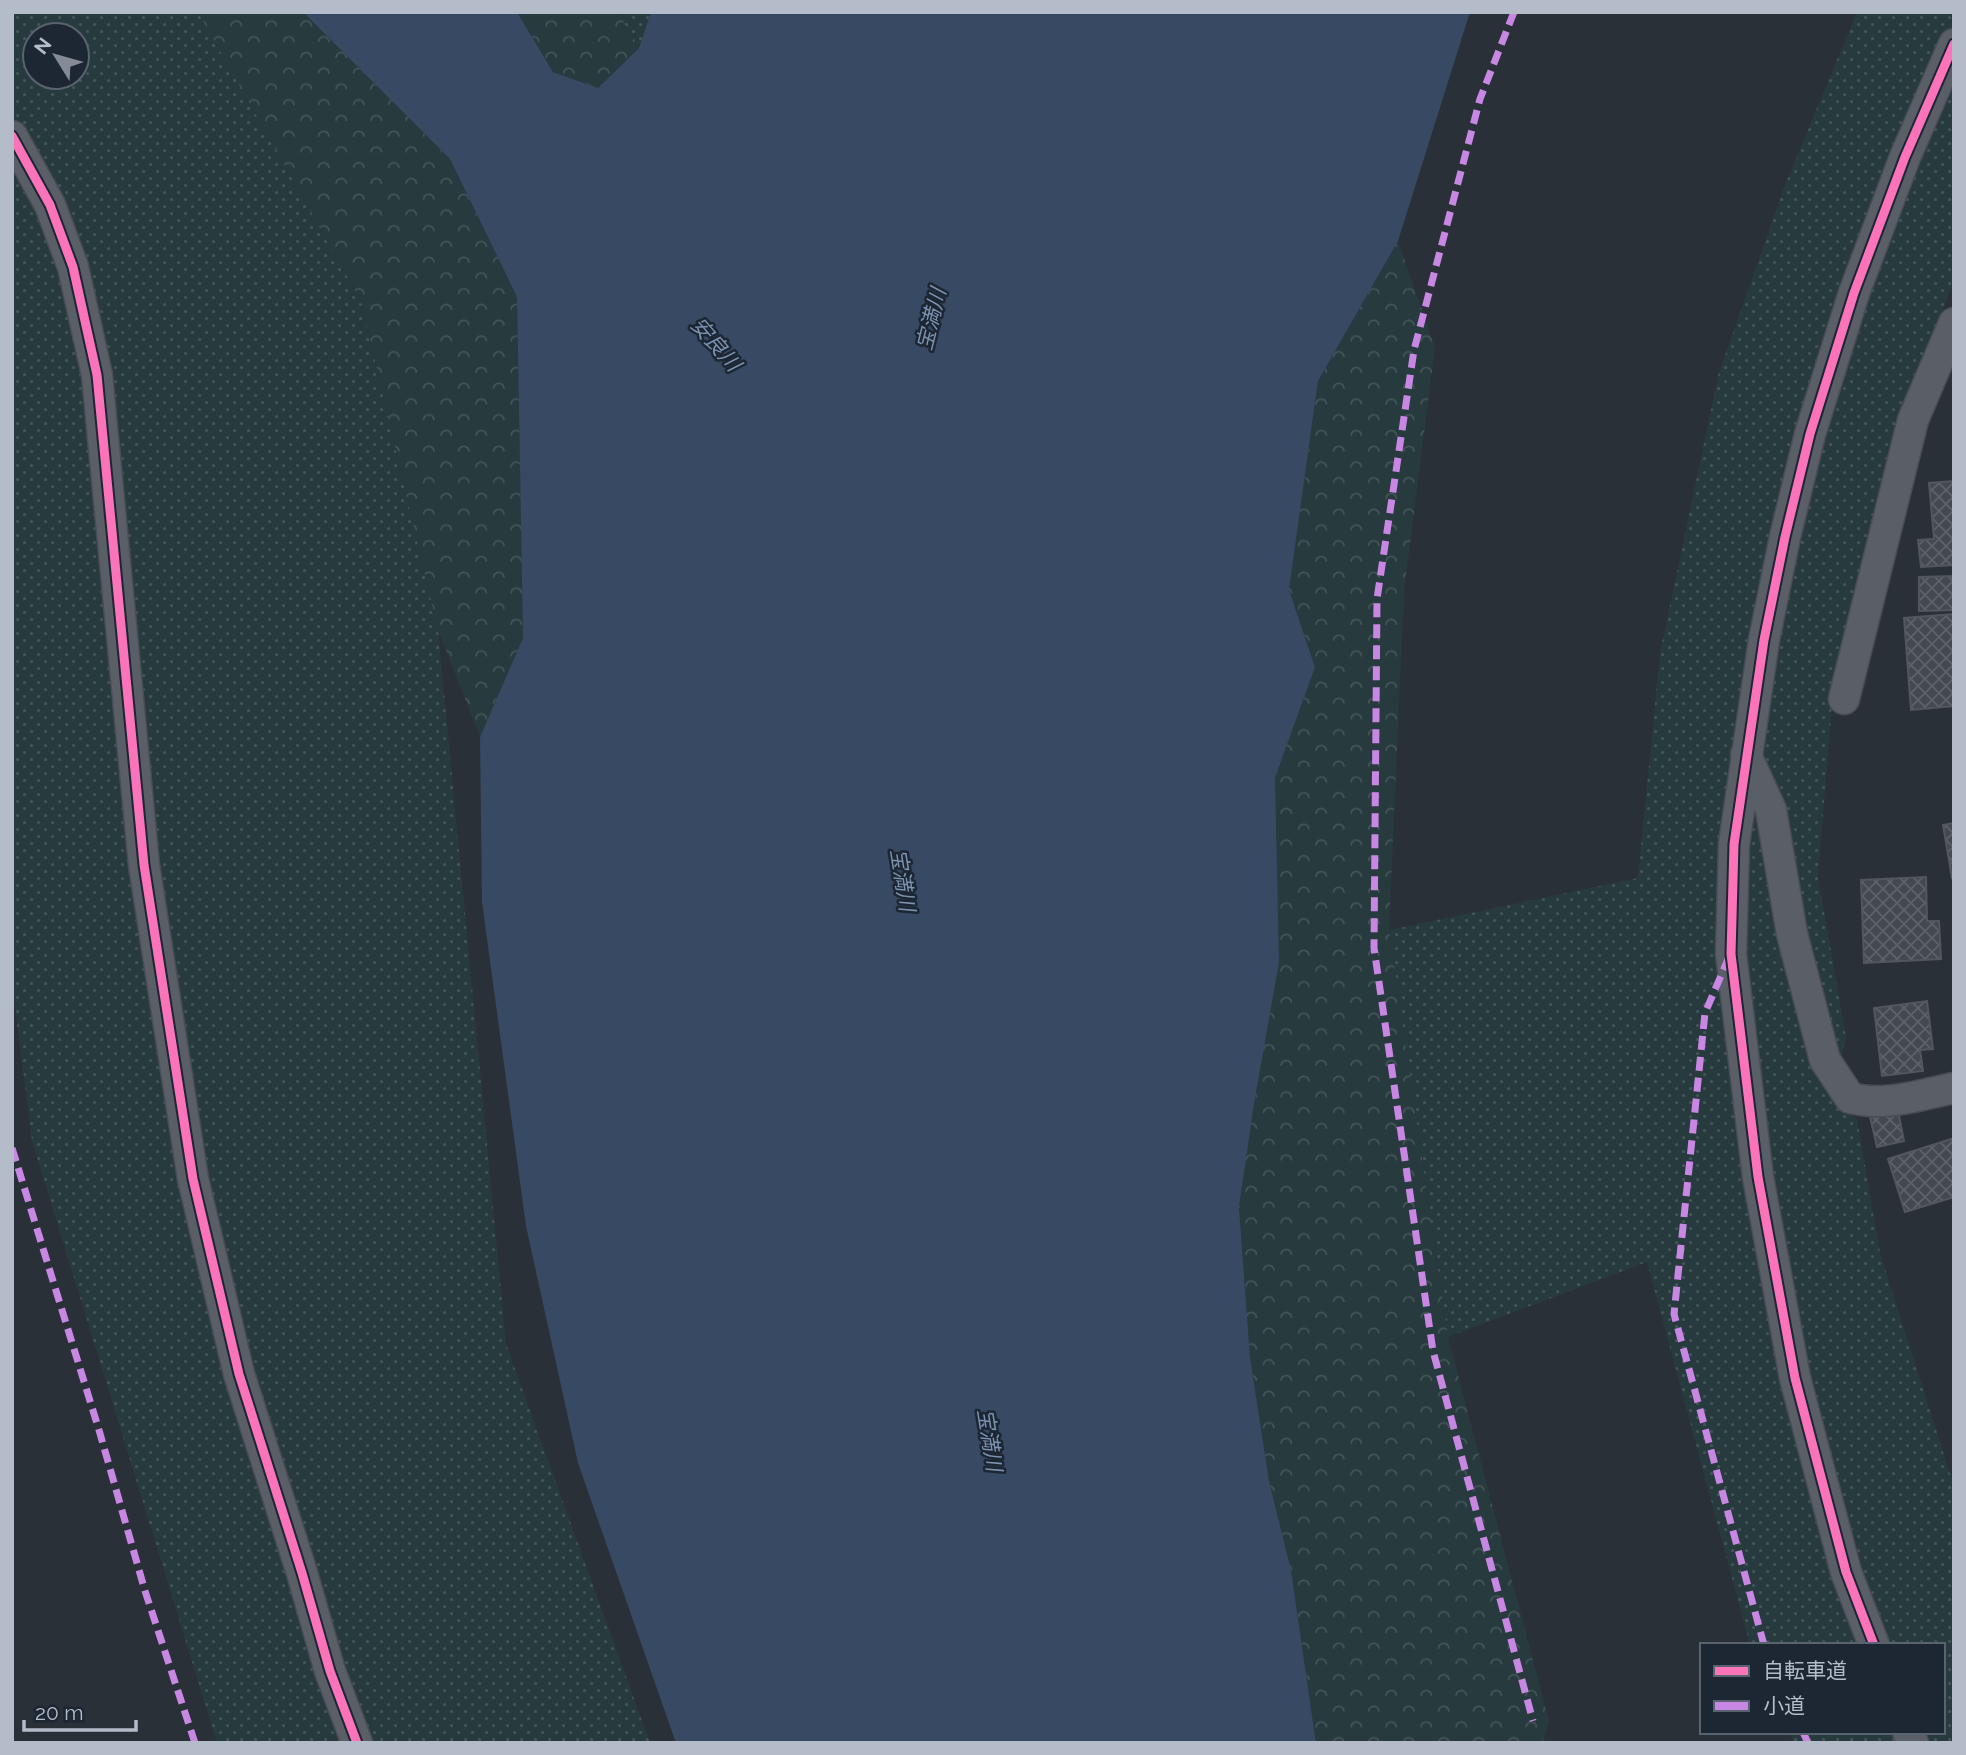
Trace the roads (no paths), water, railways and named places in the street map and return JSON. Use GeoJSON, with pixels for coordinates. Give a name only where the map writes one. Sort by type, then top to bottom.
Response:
{"type":"FeatureCollection","features":[{"type":"Feature","properties":{"kind":"street"},"geometry":{"type":"LineString","coordinates":[[1873,1643],[1846,1572],[1795,1378],[1758,1177],[1731,954],[1734,844],[1764,640],[1810,434],[1863,268],[1905,157],[1954,44]]}},
{"type":"Feature","properties":{"kind":"street"},"geometry":{"type":"LineString","coordinates":[[12,136],[50,205],[74,267],[97,375],[144,864],[193,1179],[239,1374],[330,1671],[358,1743]]}},
{"type":"Feature","properties":{"kind":"street"},"geometry":{"type":"LineString","coordinates":[[1844,699],[1913,420],[1954,323]]}},
{"type":"Feature","properties":{"kind":"street"},"geometry":{"type":"LineString","coordinates":[[1746,755],[1771,810],[1792,934],[1825,1060],[1850,1098],[1867,1102],[1892,1101],[1954,1088]]}},
{"type":"Feature","properties":{"kind":"water"},"geometry":{"type":"Polygon","coordinates":[[[303,12],[517,12],[553,72],[598,88],[639,48],[651,12],[1470,12],[1398,241],[1318,381],[1289,590],[1315,667],[1275,778],[1279,962],[1239,1207],[1250,1357],[1269,1481],[1291,1570],[1316,1743],[676,1743],[578,1463],[526,1226],[482,902],[480,737],[523,638],[517,297],[450,159],[303,12]]]}},
{"type":"Feature","properties":{"kind":"water label","name":"宝満川"},"geometry":{"type":"Point","coordinates":[931,319]}},
{"type":"Feature","properties":{"kind":"water label","name":"安良川"},"geometry":{"type":"Point","coordinates":[716,344]}},
{"type":"Feature","properties":{"kind":"water label","name":"宝満川"},"geometry":{"type":"Point","coordinates":[903,880]}},
{"type":"Feature","properties":{"kind":"water label","name":"宝満川"},"geometry":{"type":"Point","coordinates":[990,1440]}}]}
